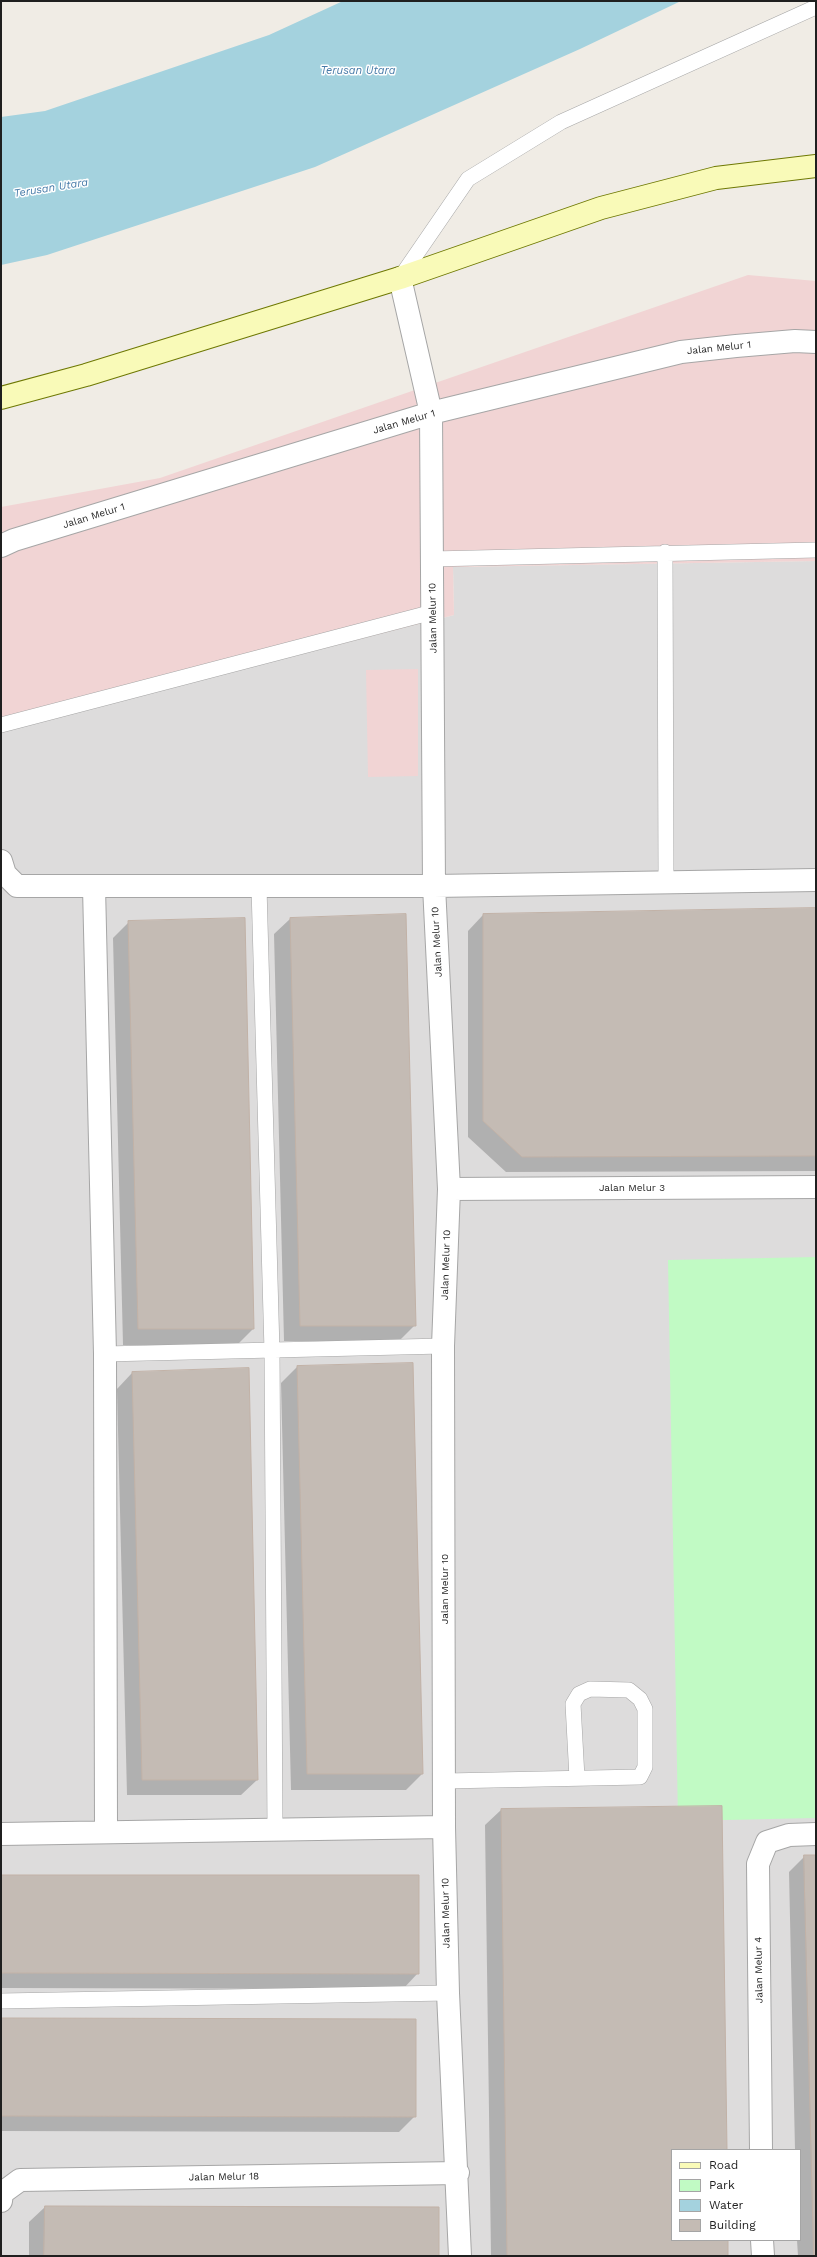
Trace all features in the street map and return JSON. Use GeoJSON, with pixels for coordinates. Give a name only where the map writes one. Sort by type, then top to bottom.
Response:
{"type":"FeatureCollection","features":[{"type":"Feature","properties":{"kind":"main road"},"geometry":{"type":"LineString","coordinates":[[1,398],[86,376],[400,278],[601,208],[716,178],[816,166]]}},
{"type":"Feature","properties":{"kind":"street","name":"Jalan Melur 10"},"geometry":{"type":"LineString","coordinates":[[400,278],[431,414],[434,886],[449,1189],[443,1346],[446,1781],[444,1827],[448,1992],[458,2173],[460,2256]]}},
{"type":"Feature","properties":{"kind":"street","name":"Jalan Melur 1"},"geometry":{"type":"LineString","coordinates":[[1,546],[14,540],[431,414],[681,352],[788,342],[816,342]]}},
{"type":"Feature","properties":{"kind":"street"},"geometry":{"type":"LineString","coordinates":[[1,861],[5,874],[17,886],[434,886],[816,880]]}},
{"type":"Feature","properties":{"kind":"street"},"geometry":{"type":"LineString","coordinates":[[94,887],[105,1354],[106,1832]]}},
{"type":"Feature","properties":{"kind":"street","name":"Jalan Melur 3"},"geometry":{"type":"LineString","coordinates":[[449,1189],[816,1187]]}},
{"type":"Feature","properties":{"kind":"street"},"geometry":{"type":"LineString","coordinates":[[1,1834],[444,1827]]}},
{"type":"Feature","properties":{"kind":"street","name":"Jalan Melur 4"},"geometry":{"type":"LineString","coordinates":[[761,2149],[758,1864],[767,1842],[789,1835],[816,1834]]}},
{"type":"Feature","properties":{"kind":"street","name":"Jalan Melur 18"},"geometry":{"type":"LineString","coordinates":[[1,2201],[2,2193],[20,2180],[458,2173]]}},
{"type":"Feature","properties":{"kind":"street"},"geometry":{"type":"LineString","coordinates":[[762,2241],[763,2256]]}},
{"type":"Feature","properties":{"kind":"lane"},"geometry":{"type":"LineString","coordinates":[[400,278],[468,179],[561,122],[816,7]]}},
{"type":"Feature","properties":{"kind":"lane"},"geometry":{"type":"LineString","coordinates":[[432,559],[664,552],[816,550]]}},
{"type":"Feature","properties":{"kind":"lane"},"geometry":{"type":"LineString","coordinates":[[664,552],[666,882]]}},
{"type":"Feature","properties":{"kind":"lane"},"geometry":{"type":"LineString","coordinates":[[1,726],[433,612]]}},
{"type":"Feature","properties":{"kind":"lane"},"geometry":{"type":"LineString","coordinates":[[259,887],[272,1351],[275,1830]]}},
{"type":"Feature","properties":{"kind":"lane"},"geometry":{"type":"LineString","coordinates":[[105,1354],[443,1346]]}},
{"type":"Feature","properties":{"kind":"lane"},"geometry":{"type":"LineString","coordinates":[[446,1781],[640,1777],[645,1767],[645,1709],[640,1699],[629,1690],[590,1689],[579,1694],[573,1704],[577,1778]]}},
{"type":"Feature","properties":{"kind":"lane"},"geometry":{"type":"LineString","coordinates":[[1,2001],[448,1992]]}},
{"type":"Feature","properties":{"kind":"shaded area"},"geometry":{"type":"Polygon","coordinates":[[[748,275],[816,281],[816,561],[453,567],[454,615],[1,731],[1,507],[160,478],[748,275]]]}},
{"type":"Feature","properties":{"kind":"shaded area"},"geometry":{"type":"Polygon","coordinates":[[[816,561],[816,2256],[1,2256],[1,731],[454,615],[453,567],[816,561]]]}},
{"type":"Feature","properties":{"kind":"shaded area"},"geometry":{"type":"Polygon","coordinates":[[[418,669],[418,776],[368,777],[366,670],[418,669]]]}},
{"type":"Feature","properties":{"kind":"green space"},"geometry":{"type":"Polygon","coordinates":[[[816,1257],[816,1818],[678,1821],[668,1260],[816,1257]]]}},
{"type":"Feature","properties":{"kind":"water","name":"Terusan Utara"},"geometry":{"type":"Polygon","coordinates":[[[343,1],[681,1],[580,49],[315,167],[47,255],[1,265],[1,117],[45,111],[269,35],[343,1]]]}},
{"type":"Feature","properties":{"kind":"building"},"geometry":{"type":"Polygon","coordinates":[[[816,908],[816,1156],[522,1157],[483,1121],[483,914],[816,908]]]}},
{"type":"Feature","properties":{"kind":"building"},"geometry":{"type":"Polygon","coordinates":[[[406,914],[416,1326],[300,1326],[290,918],[406,914]]]}},
{"type":"Feature","properties":{"kind":"building"},"geometry":{"type":"Polygon","coordinates":[[[245,918],[254,1329],[138,1329],[128,921],[245,918]]]}},
{"type":"Feature","properties":{"kind":"building"},"geometry":{"type":"Polygon","coordinates":[[[413,1363],[423,1774],[307,1774],[297,1366],[413,1363]]]}},
{"type":"Feature","properties":{"kind":"building"},"geometry":{"type":"Polygon","coordinates":[[[249,1368],[258,1780],[142,1780],[132,1372],[249,1368]]]}},
{"type":"Feature","properties":{"kind":"building"},"geometry":{"type":"Polygon","coordinates":[[[722,1806],[727,2149],[671,2149],[671,2241],[728,2241],[728,2256],[507,2256],[501,1809],[722,1806]]]}},
{"type":"Feature","properties":{"kind":"building"},"geometry":{"type":"Polygon","coordinates":[[[804,1855],[816,1855],[816,2256],[814,2256],[804,1855]]]}},
{"type":"Feature","properties":{"kind":"building"},"geometry":{"type":"Polygon","coordinates":[[[1,1875],[419,1875],[419,1974],[1,1973],[1,1875]]]}},
{"type":"Feature","properties":{"kind":"building"},"geometry":{"type":"Polygon","coordinates":[[[1,2018],[416,2019],[416,2117],[1,2116],[1,2018]]]}},
{"type":"Feature","properties":{"kind":"building"},"geometry":{"type":"Polygon","coordinates":[[[45,2206],[439,2207],[439,2256],[44,2256],[45,2206]]]}}]}
